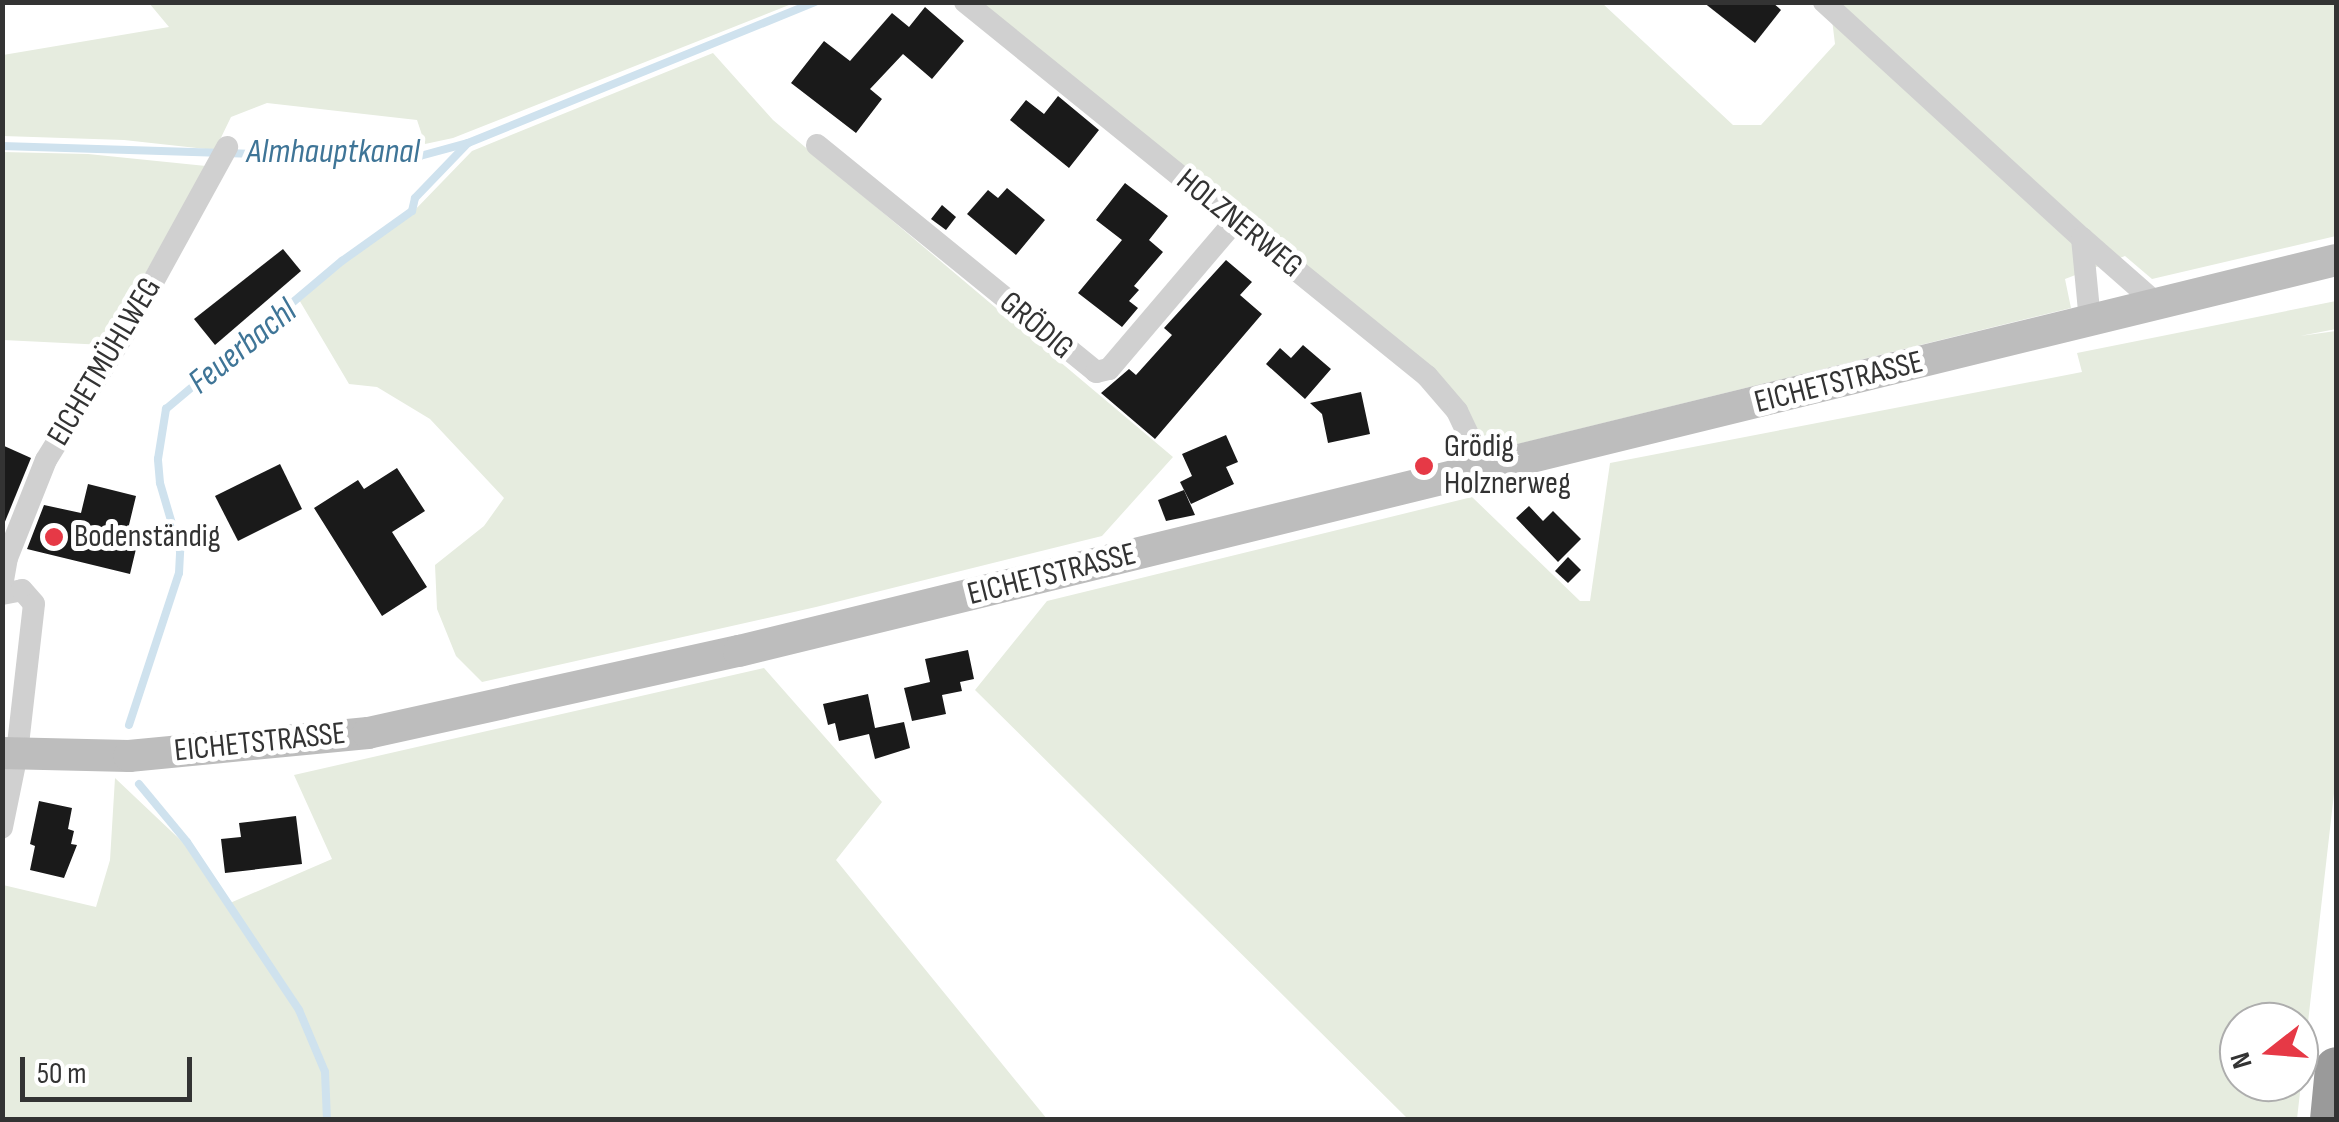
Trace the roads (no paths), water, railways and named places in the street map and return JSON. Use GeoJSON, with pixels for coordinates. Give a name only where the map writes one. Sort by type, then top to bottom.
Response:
{"type":"FeatureCollection","features":[{"type":"Feature","properties":{"kind":"highway"},"geometry":{"type":"LineString","coordinates":[[2331,1120],[2336,1068]]}},
{"type":"Feature","properties":{"kind":"main road","name":"EICHETSTRASSE"},"geometry":{"type":"LineString","coordinates":[[10,754],[129,756],[368,733],[617,680],[2336,260]]}},
{"type":"Feature","properties":{"kind":"street","name":"HOLZNERWEG"},"geometry":{"type":"LineString","coordinates":[[965,2],[1427,376],[1456,411],[1486,470]]}},
{"type":"Feature","properties":{"kind":"street"},"geometry":{"type":"LineString","coordinates":[[1824,2],[2157,304]]}},
{"type":"Feature","properties":{"kind":"street","name":"GRÖDIG"},"geometry":{"type":"LineString","coordinates":[[817,145],[1096,372],[1109,369],[1235,220]]}},
{"type":"Feature","properties":{"kind":"street","name":"EICHETMÜHLWEG"},"geometry":{"type":"LineString","coordinates":[[2,586],[7,558],[46,460],[126,330],[223,156]]}},
{"type":"Feature","properties":{"kind":"street"},"geometry":{"type":"LineString","coordinates":[[2082,238],[2090,322]]}},
{"type":"Feature","properties":{"kind":"street"},"geometry":{"type":"LineString","coordinates":[[2,594],[22,590],[34,604],[2,828]]}},
{"type":"Feature","properties":{"kind":"waterway","name":"Almhauptkanal"},"geometry":{"type":"LineString","coordinates":[[2,146],[320,156],[375,146],[420,156],[468,143],[815,2]]}},
{"type":"Feature","properties":{"kind":"waterway","name":"Feuerbachl"},"geometry":{"type":"LineString","coordinates":[[129,725],[179,573],[180,551],[160,483],[158,459],[166,409],[342,261],[412,211],[415,198],[468,143]]}},
{"type":"Feature","properties":{"kind":"waterway","name":"Feuerbachl"},"geometry":{"type":"LineString","coordinates":[[139,784],[187,842],[299,1010],[325,1072],[327,1120]]}},
{"type":"Feature","properties":{"kind":"place","name":"Grödig Holznerweg"},"geometry":{"type":"Point","coordinates":[1424,466]}},
{"type":"Feature","properties":{"kind":"place","name":"Bodenständig"},"geometry":{"type":"Point","coordinates":[54,537]}}]}
